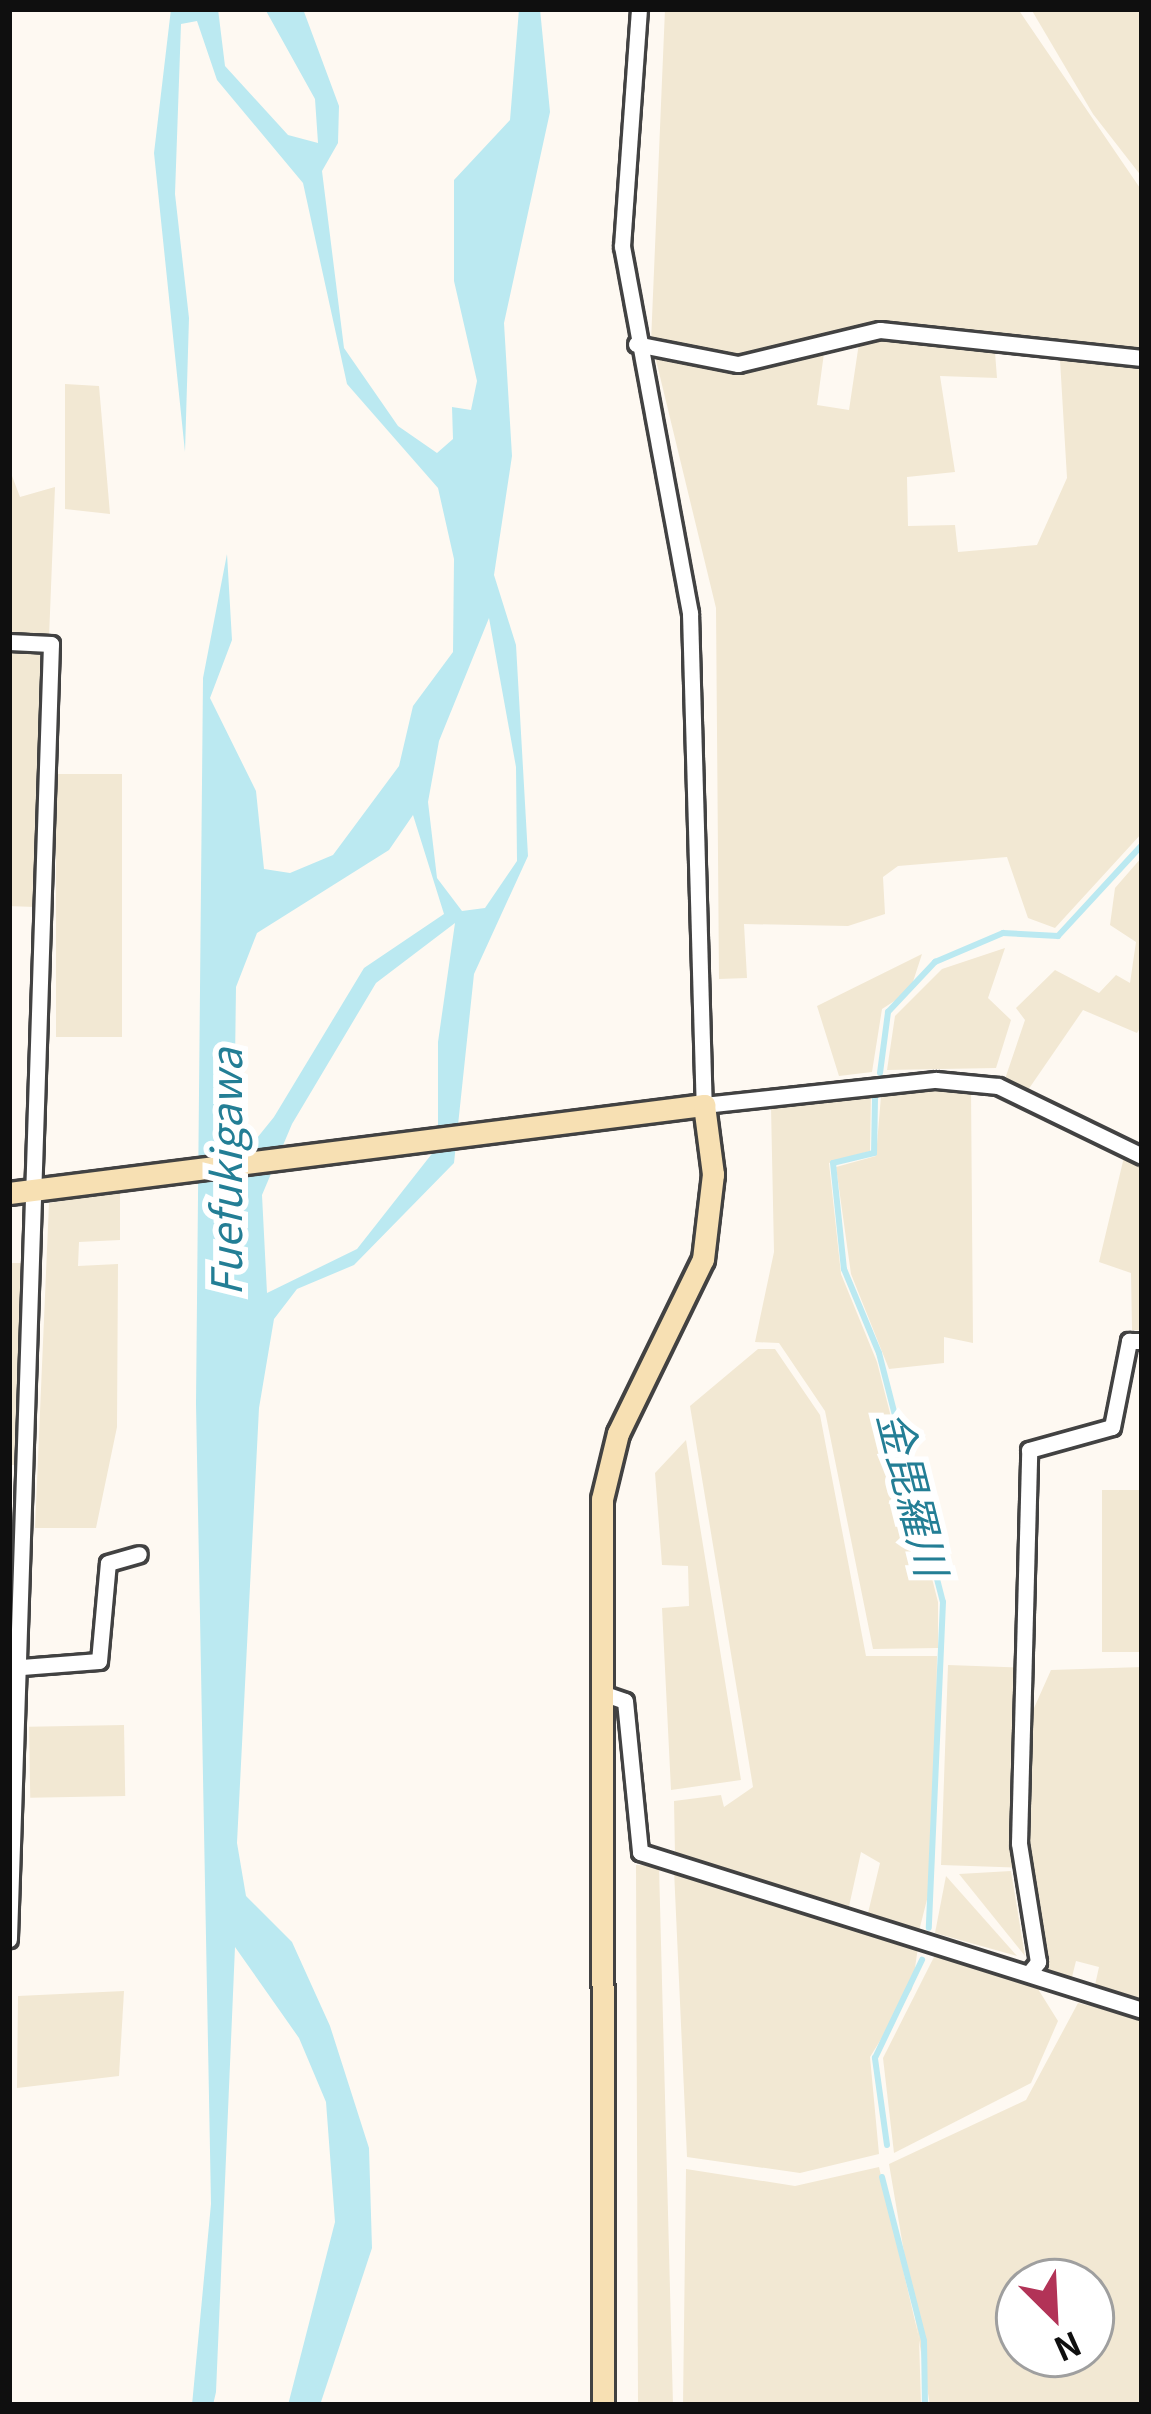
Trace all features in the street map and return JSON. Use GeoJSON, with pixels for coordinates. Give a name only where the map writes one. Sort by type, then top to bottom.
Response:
{"type":"FeatureCollection","features":[{"type":"Feature","properties":{"kind":"street"},"geometry":{"type":"LineString","coordinates":[[603,2405],[602,1498],[618,1433],[703,1259],[713,1174],[704,1106],[690,613],[636,344],[622,246],[639,9]]}},
{"type":"Feature","properties":{"kind":"street"},"geometry":{"type":"LineString","coordinates":[[636,344],[738,364],[880,330],[1142,358]]}},
{"type":"Feature","properties":{"kind":"street"},"geometry":{"type":"LineString","coordinates":[[9,642],[51,644],[37,1191],[15,1669],[9,1939]]}},
{"type":"Feature","properties":{"kind":"street"},"geometry":{"type":"LineString","coordinates":[[9,1192],[165,1169],[937,1080],[998,1086],[1142,1156]]}},
{"type":"Feature","properties":{"kind":"street"},"geometry":{"type":"LineString","coordinates":[[1030,1972],[1038,1961],[1019,1843],[1029,1450],[1112,1427],[1129,1341],[1142,1341]]}},
{"type":"Feature","properties":{"kind":"street"},"geometry":{"type":"LineString","coordinates":[[15,1669],[99,1661],[108,1563],[139,1554]]}},
{"type":"Feature","properties":{"kind":"street"},"geometry":{"type":"LineString","coordinates":[[602,1693],[625,1701],[640,1852],[1142,2010]]}},
{"type":"Feature","properties":{"kind":"shaded area"},"geometry":{"type":"Polygon","coordinates":[[[665,9],[1018,9],[1142,191],[1142,351],[881,323],[742,357],[651,342],[665,9]]]}},
{"type":"Feature","properties":{"kind":"shaded area"},"geometry":{"type":"Polygon","coordinates":[[[1031,9],[1142,9],[1142,177],[1093,114],[1031,9]]]}},
{"type":"Feature","properties":{"kind":"shaded area"},"geometry":{"type":"Polygon","coordinates":[[[880,336],[995,352],[997,378],[940,376],[955,472],[907,477],[908,526],[955,525],[958,552],[1037,545],[1067,478],[1060,360],[1142,364],[1142,833],[1055,928],[1028,918],[1007,857],[898,866],[883,877],[885,914],[848,926],[744,924],[747,978],[719,979],[716,608],[655,356],[739,371],[824,353],[817,405],[849,410],[859,343],[880,336]]]}},
{"type":"Feature","properties":{"kind":"shaded area"},"geometry":{"type":"Polygon","coordinates":[[[65,384],[99,386],[110,514],[65,509],[65,384]]]}},
{"type":"Feature","properties":{"kind":"shaded area"},"geometry":{"type":"Polygon","coordinates":[[[9,468],[20,497],[55,487],[49,638],[9,635],[9,468]]]}},
{"type":"Feature","properties":{"kind":"shaded area"},"geometry":{"type":"Polygon","coordinates":[[[9,648],[44,649],[35,907],[9,906],[9,648]]]}},
{"type":"Feature","properties":{"kind":"shaded area"},"geometry":{"type":"Polygon","coordinates":[[[56,774],[122,774],[122,1037],[56,1037],[56,774]]]}},
{"type":"Feature","properties":{"kind":"shaded area"},"geometry":{"type":"Polygon","coordinates":[[[1142,857],[1142,1024],[1137,1033],[1083,1010],[1028,1090],[1005,1079],[1025,1020],[1016,1008],[1055,970],[1099,993],[1116,975],[1130,983],[1136,942],[1110,925],[1115,888],[1142,857]]]}},
{"type":"Feature","properties":{"kind":"shaded area"},"geometry":{"type":"Polygon","coordinates":[[[1005,948],[988,998],[1011,1020],[996,1068],[887,1070],[895,1016],[942,969],[1005,948]]]}},
{"type":"Feature","properties":{"kind":"shaded area"},"geometry":{"type":"Polygon","coordinates":[[[922,954],[910,991],[882,1009],[872,1072],[839,1076],[817,1006],[922,954]]]}},
{"type":"Feature","properties":{"kind":"shaded area"},"geometry":{"type":"Polygon","coordinates":[[[937,1086],[971,1088],[973,1343],[944,1337],[944,1363],[889,1369],[851,1274],[836,1167],[876,1156],[881,1096],[937,1086]]]}},
{"type":"Feature","properties":{"kind":"shaded area"},"geometry":{"type":"Polygon","coordinates":[[[871,1095],[870,1151],[829,1163],[841,1274],[877,1362],[938,1602],[938,1648],[873,1649],[825,1411],[779,1343],[755,1342],[774,1252],[771,1107],[871,1095]]]}},
{"type":"Feature","properties":{"kind":"shaded area"},"geometry":{"type":"Polygon","coordinates":[[[1124,1157],[1142,1163],[1142,1330],[1132,1330],[1131,1273],[1099,1262],[1124,1157]]]}},
{"type":"Feature","properties":{"kind":"shaded area"},"geometry":{"type":"Polygon","coordinates":[[[120,1192],[120,1240],[79,1242],[78,1266],[118,1264],[117,1427],[96,1528],[35,1528],[49,1203],[120,1192]]]}},
{"type":"Feature","properties":{"kind":"shaded area"},"geometry":{"type":"Polygon","coordinates":[[[9,1263],[29,1263],[22,1465],[9,1465],[9,1263]]]}},
{"type":"Feature","properties":{"kind":"shaded area"},"geometry":{"type":"Polygon","coordinates":[[[758,1349],[775,1349],[820,1415],[866,1656],[937,1656],[934,1872],[919,1931],[868,1913],[880,1863],[861,1852],[848,1911],[675,1855],[674,1801],[721,1795],[724,1807],[753,1787],[690,1406],[758,1349]]]}},
{"type":"Feature","properties":{"kind":"shaded area"},"geometry":{"type":"Polygon","coordinates":[[[686,1440],[741,1780],[671,1790],[662,1608],[689,1606],[688,1566],[662,1565],[655,1473],[686,1440]]]}},
{"type":"Feature","properties":{"kind":"shaded area"},"geometry":{"type":"Polygon","coordinates":[[[1102,1490],[1142,1490],[1142,1652],[1102,1652],[1102,1490]]]}},
{"type":"Feature","properties":{"kind":"shaded area"},"geometry":{"type":"Polygon","coordinates":[[[948,1665],[1021,1668],[1014,1867],[941,1865],[948,1665]]]}},
{"type":"Feature","properties":{"kind":"shaded area"},"geometry":{"type":"Polygon","coordinates":[[[1142,1667],[1142,2001],[1095,1985],[1099,1967],[1076,1961],[1071,1981],[1046,1971],[1029,1844],[1030,1717],[1051,1670],[1142,1667]]]}},
{"type":"Feature","properties":{"kind":"shaded area"},"geometry":{"type":"Polygon","coordinates":[[[124,1725],[125,1796],[30,1798],[29,1727],[124,1725]]]}},
{"type":"Feature","properties":{"kind":"shaded area"},"geometry":{"type":"Polygon","coordinates":[[[636,1865],[659,1866],[673,2405],[638,2405],[636,1865]]]}},
{"type":"Feature","properties":{"kind":"shaded area"},"geometry":{"type":"Polygon","coordinates":[[[674,1870],[918,1947],[912,1989],[870,2057],[879,2154],[800,2173],[687,2157],[674,1870]]]}},
{"type":"Feature","properties":{"kind":"shaded area"},"geometry":{"type":"Polygon","coordinates":[[[1011,1871],[1025,1956],[959,1874],[1011,1871]]]}},
{"type":"Feature","properties":{"kind":"shaded area"},"geometry":{"type":"Polygon","coordinates":[[[946,1876],[1017,1956],[935,1933],[946,1876]]]}},
{"type":"Feature","properties":{"kind":"shaded area"},"geometry":{"type":"Polygon","coordinates":[[[935,1955],[1038,1989],[1058,2021],[1031,2083],[894,2153],[883,2058],[935,1955]]]}},
{"type":"Feature","properties":{"kind":"shaded area"},"geometry":{"type":"Polygon","coordinates":[[[124,1991],[119,2076],[17,2088],[18,1996],[124,1991]]]}},
{"type":"Feature","properties":{"kind":"shaded area"},"geometry":{"type":"Polygon","coordinates":[[[1078,2003],[1142,2018],[1142,2405],[930,2405],[889,2164],[1026,2100],[1078,2003]]]}},
{"type":"Feature","properties":{"kind":"shaded area"},"geometry":{"type":"Polygon","coordinates":[[[879,2167],[919,2338],[921,2405],[683,2405],[686,2169],[795,2186],[879,2167]]]}},
{"type":"Feature","properties":{"kind":"water","name":"Fuefukigawa"},"geometry":{"type":"Polygon","coordinates":[[[171,9],[218,9],[225,66],[288,135],[318,143],[315,99],[265,9],[303,9],[339,106],[338,143],[322,171],[344,348],[398,426],[437,453],[453,439],[452,407],[471,410],[477,381],[454,281],[454,180],[510,120],[519,9],[540,9],[550,112],[504,323],[512,456],[494,575],[516,645],[528,856],[474,974],[454,1163],[354,1265],[297,1289],[274,1319],[259,1408],[237,1843],[246,1896],[292,1942],[330,2026],[369,2148],[372,2248],[320,2405],[288,2405],[335,2222],[326,2102],[299,2038],[235,1947],[216,2392],[213,2405],[192,2405],[211,2204],[196,1404],[203,678],[227,554],[232,640],[210,698],[256,791],[264,869],[290,873],[333,855],[399,766],[413,706],[453,652],[454,559],[438,488],[347,384],[303,183],[217,80],[197,21],[181,24],[175,194],[189,318],[185,452],[154,153],[171,9]],[[489,618],[439,741],[428,802],[437,878],[462,911],[485,908],[517,861],[516,767],[489,618]],[[413,815],[389,850],[257,933],[236,987],[234,1139],[253,1143],[274,1117],[364,968],[444,914],[413,815]],[[455,923],[376,983],[292,1124],[262,1195],[267,1293],[357,1249],[438,1146],[438,1042],[455,923]]]}},
{"type":"Feature","properties":{"kind":"waterway","name":"金毘羅川"},"geometry":{"type":"LineString","coordinates":[[880,1073],[888,1012],[935,962],[1003,933],[1058,936],[1142,845]]}},
{"type":"Feature","properties":{"kind":"waterway","name":"金毘羅川"},"geometry":{"type":"LineString","coordinates":[[875,1098],[874,1153],[833,1163],[844,1269],[879,1353],[943,1602],[929,1928]]}},
{"type":"Feature","properties":{"kind":"waterway","name":"金毘羅川"},"geometry":{"type":"LineString","coordinates":[[887,2145],[875,2058],[922,1960]]}},
{"type":"Feature","properties":{"kind":"waterway","name":"金毘羅川"},"geometry":{"type":"LineString","coordinates":[[882,2177],[924,2341],[925,2405]]}}]}
